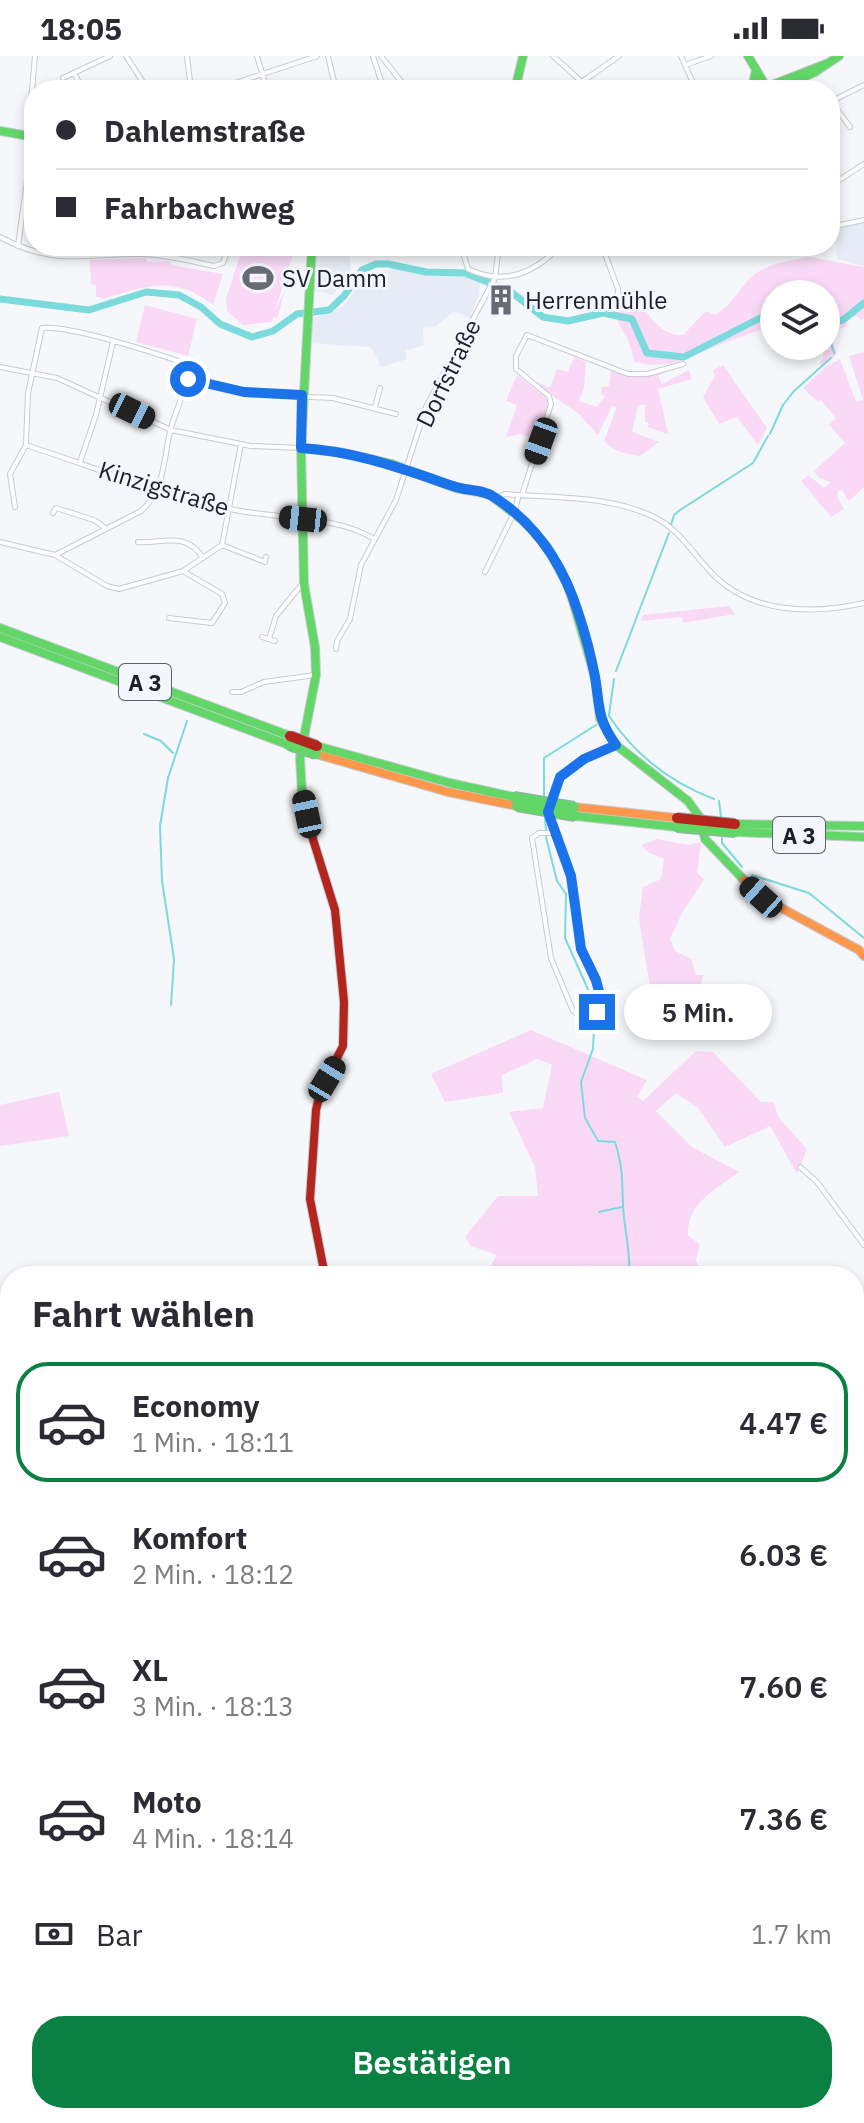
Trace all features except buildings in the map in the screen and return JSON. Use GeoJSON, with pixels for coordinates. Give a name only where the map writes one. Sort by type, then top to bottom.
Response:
{"type":"FeatureCollection","features":[{"type":"Feature","properties":{"kind":"main road"},"geometry":{"type":"LineString","coordinates":[[517,80],[523,56]]}},
{"type":"Feature","properties":{"kind":"main road"},"geometry":{"type":"LineString","coordinates":[[748,56],[762,80]]}},
{"type":"Feature","properties":{"kind":"main road"},"geometry":{"type":"LineString","coordinates":[[788,80],[839,56]]}},
{"type":"Feature","properties":{"kind":"main road"},"geometry":{"type":"LineString","coordinates":[[754,80],[756,68]]}},
{"type":"Feature","properties":{"kind":"main road"},"geometry":{"type":"LineString","coordinates":[[0,131],[24,135]]}},
{"type":"Feature","properties":{"kind":"main road"},"geometry":{"type":"LineString","coordinates":[[311,256],[301,448],[304,584],[316,651],[316,675],[300,758],[302,792],[316,853],[335,910],[345,1023],[343,1046],[321,1089],[316,1110],[310,1199],[323,1266]]}},
{"type":"Feature","properties":{"kind":"main road"},"geometry":{"type":"LineString","coordinates":[[301,448],[328,449],[496,498],[538,534],[569,588],[595,677],[600,719],[616,745],[688,801],[701,819],[705,839],[761,897],[836,936],[864,956]]}},
{"type":"Feature","properties":{"kind":"main road","name":"A 3"},"geometry":{"type":"LineString","coordinates":[[0,628],[289,741]]}},
{"type":"Feature","properties":{"kind":"main road","name":"A 3"},"geometry":{"type":"LineString","coordinates":[[0,637],[289,741],[448,792],[574,811],[735,828],[864,837]]}},
{"type":"Feature","properties":{"kind":"main road","name":"A 3"},"geometry":{"type":"LineString","coordinates":[[735,828],[864,826]]}},
{"type":"Feature","properties":{"kind":"street"},"geometry":{"type":"LineString","coordinates":[[34,80],[35,56]]}},
{"type":"Feature","properties":{"kind":"street"},"geometry":{"type":"LineString","coordinates":[[63,78],[110,56]]}},
{"type":"Feature","properties":{"kind":"street"},"geometry":{"type":"LineString","coordinates":[[126,56],[142,80]]}},
{"type":"Feature","properties":{"kind":"street"},"geometry":{"type":"LineString","coordinates":[[257,56],[265,80]]}},
{"type":"Feature","properties":{"kind":"street"},"geometry":{"type":"LineString","coordinates":[[243,80],[317,56]]}},
{"type":"Feature","properties":{"kind":"street"},"geometry":{"type":"LineString","coordinates":[[328,56],[334,80]]}},
{"type":"Feature","properties":{"kind":"street"},"geometry":{"type":"LineString","coordinates":[[373,56],[381,80]]}},
{"type":"Feature","properties":{"kind":"street"},"geometry":{"type":"LineString","coordinates":[[381,56],[400,80]]}},
{"type":"Feature","properties":{"kind":"street"},"geometry":{"type":"LineString","coordinates":[[553,56],[582,80]]}},
{"type":"Feature","properties":{"kind":"street"},"geometry":{"type":"LineString","coordinates":[[584,80],[619,56]]}},
{"type":"Feature","properties":{"kind":"street"},"geometry":{"type":"LineString","coordinates":[[681,56],[692,80]]}},
{"type":"Feature","properties":{"kind":"street"},"geometry":{"type":"LineString","coordinates":[[685,65],[711,56]]}},
{"type":"Feature","properties":{"kind":"street"},"geometry":{"type":"LineString","coordinates":[[187,58],[190,80]]}},
{"type":"Feature","properties":{"kind":"street"},"geometry":{"type":"LineString","coordinates":[[74,73],[78,80]]}},
{"type":"Feature","properties":{"kind":"street"},"geometry":{"type":"LineString","coordinates":[[840,96],[864,85]]}},
{"type":"Feature","properties":{"kind":"street"},"geometry":{"type":"LineString","coordinates":[[840,114],[850,127]]}},
{"type":"Feature","properties":{"kind":"street"},"geometry":{"type":"LineString","coordinates":[[840,180],[864,164]]}},
{"type":"Feature","properties":{"kind":"street"},"geometry":{"type":"LineString","coordinates":[[18,246],[24,203]]}},
{"type":"Feature","properties":{"kind":"street"},"geometry":{"type":"LineString","coordinates":[[840,225],[864,220]]}},
{"type":"Feature","properties":{"kind":"street"},"geometry":{"type":"LineString","coordinates":[[0,237],[24,248]]}},
{"type":"Feature","properties":{"kind":"street"},"geometry":{"type":"LineString","coordinates":[[51,256],[84,256]]}},
{"type":"Feature","properties":{"kind":"street"},"geometry":{"type":"LineString","coordinates":[[155,256],[214,266],[223,263],[225,256]]}},
{"type":"Feature","properties":{"kind":"street"},"geometry":{"type":"LineString","coordinates":[[464,256],[468,269],[494,280],[518,276],[548,256]]}},
{"type":"Feature","properties":{"kind":"street","name":"Dorfstraße"},"geometry":{"type":"LineString","coordinates":[[336,649],[337,641],[350,619],[361,565],[383,527],[408,470],[426,407],[494,280],[498,256]]}},
{"type":"Feature","properties":{"kind":"street"},"geometry":{"type":"LineString","coordinates":[[606,256],[618,289],[617,310]]}},
{"type":"Feature","properties":{"kind":"street"},"geometry":{"type":"LineString","coordinates":[[15,507],[10,474],[26,445],[31,373],[42,328],[66,330],[184,363],[188,379],[171,430],[159,489],[141,511],[104,527],[55,555]]}},
{"type":"Feature","properties":{"kind":"street"},"geometry":{"type":"LineString","coordinates":[[485,572],[514,513],[551,404],[549,396],[516,369],[516,356],[527,335],[628,374],[647,374],[683,364]]}},
{"type":"Feature","properties":{"kind":"street"},"geometry":{"type":"LineString","coordinates":[[80,462],[101,396],[113,342]]}},
{"type":"Feature","properties":{"kind":"street"},"geometry":{"type":"LineString","coordinates":[[0,367],[57,378],[171,430],[241,444],[301,448]]}},
{"type":"Feature","properties":{"kind":"street"},"geometry":{"type":"LineString","coordinates":[[188,379],[244,392],[302,395],[375,407],[396,414]]}},
{"type":"Feature","properties":{"kind":"street"},"geometry":{"type":"LineString","coordinates":[[375,407],[380,388]]}},
{"type":"Feature","properties":{"kind":"street"},"geometry":{"type":"LineString","coordinates":[[0,542],[55,555],[113,589],[125,589],[183,571],[222,545],[241,444]]}},
{"type":"Feature","properties":{"kind":"street","name":"Kinzigstraße"},"geometry":{"type":"LineString","coordinates":[[26,445],[230,509],[303,519],[374,539]]}},
{"type":"Feature","properties":{"kind":"street"},"geometry":{"type":"LineString","coordinates":[[496,498],[505,494],[615,504],[647,514],[683,539],[720,582],[768,604],[812,611],[864,603]]}},
{"type":"Feature","properties":{"kind":"street"},"geometry":{"type":"LineString","coordinates":[[53,513],[56,508],[94,520],[104,527]]}},
{"type":"Feature","properties":{"kind":"street"},"geometry":{"type":"LineString","coordinates":[[138,542],[173,538],[192,547],[203,558]]}},
{"type":"Feature","properties":{"kind":"street"},"geometry":{"type":"LineString","coordinates":[[222,545],[265,562]]}},
{"type":"Feature","properties":{"kind":"street"},"geometry":{"type":"LineString","coordinates":[[169,618],[212,623],[225,603],[222,594],[183,571]]}},
{"type":"Feature","properties":{"kind":"street"},"geometry":{"type":"LineString","coordinates":[[262,637],[272,640],[276,616],[304,584]]}},
{"type":"Feature","properties":{"kind":"street"},"geometry":{"type":"LineString","coordinates":[[232,692],[241,692],[264,682],[316,675]]}},
{"type":"Feature","properties":{"kind":"street"},"geometry":{"type":"LineString","coordinates":[[555,833],[539,833],[532,838],[551,958],[576,1014],[604,1010],[596,980],[581,949],[571,876],[548,812],[560,777],[584,759],[616,745]]}},
{"type":"Feature","properties":{"kind":"street"},"geometry":{"type":"LineString","coordinates":[[800,1167],[817,1182],[864,1245]]}},
{"type":"Feature","properties":{"kind":"shaded area"},"geometry":{"type":"Polygon","coordinates":[[[864,219],[864,266],[837,259],[840,256],[840,228],[864,219]]]}},
{"type":"Feature","properties":{"kind":"shaded area","name":"SV Damm"},"geometry":{"type":"Polygon","coordinates":[[[240,256],[292,256],[275,311],[286,288],[277,318],[273,317],[272,322],[243,325],[227,311],[226,299],[240,256]]]}},
{"type":"Feature","properties":{"kind":"shaded area"},"geometry":{"type":"Polygon","coordinates":[[[316,256],[349,256],[351,268],[333,295],[312,290],[316,256]]]}},
{"type":"Feature","properties":{"kind":"shaded area"},"geometry":{"type":"Polygon","coordinates":[[[809,257],[864,267],[864,317],[861,320],[857,316],[848,319],[847,326],[840,329],[840,280],[760,280],[760,330],[672,363],[635,362],[628,340],[614,315],[616,309],[643,308],[665,331],[683,335],[706,311],[714,315],[726,307],[760,271],[809,257]]]}},
{"type":"Feature","properties":{"kind":"shaded area"},"geometry":{"type":"Polygon","coordinates":[[[146,258],[147,262],[170,261],[171,265],[223,274],[213,305],[199,295],[172,286],[146,287],[102,299],[96,296],[96,285],[91,284],[90,260],[146,258]]]}},
{"type":"Feature","properties":{"kind":"shaded area"},"geometry":{"type":"Polygon","coordinates":[[[400,268],[425,275],[463,274],[480,281],[479,295],[470,318],[454,311],[435,327],[423,328],[424,345],[405,351],[407,359],[381,367],[371,347],[309,343],[309,319],[343,307],[366,273],[400,268]]]}},
{"type":"Feature","properties":{"kind":"shaded area"},"geometry":{"type":"Polygon","coordinates":[[[145,305],[197,319],[188,356],[136,342],[145,305]]]}},
{"type":"Feature","properties":{"kind":"shaded area"},"geometry":{"type":"Polygon","coordinates":[[[864,352],[864,487],[849,501],[842,490],[838,491],[837,497],[844,509],[831,517],[801,481],[808,475],[824,488],[831,482],[819,478],[814,471],[845,443],[829,425],[836,418],[821,400],[818,402],[803,388],[824,368],[840,359],[856,402],[863,400],[849,356],[864,352]]]}},
{"type":"Feature","properties":{"kind":"shaded area"},"geometry":{"type":"Polygon","coordinates":[[[574,357],[586,362],[584,388],[579,401],[597,407],[605,396],[601,395],[602,387],[609,386],[611,370],[628,375],[673,368],[658,376],[662,384],[689,370],[692,379],[658,389],[668,434],[648,427],[645,405],[638,405],[632,432],[659,442],[640,456],[620,452],[608,445],[604,441],[617,407],[612,406],[598,435],[578,413],[538,386],[537,382],[550,388],[557,369],[568,372],[574,357]]]}},
{"type":"Feature","properties":{"kind":"shaded area"},"geometry":{"type":"Polygon","coordinates":[[[723,365],[767,428],[758,445],[737,417],[719,424],[703,397],[715,376],[713,370],[723,365]]]}},
{"type":"Feature","properties":{"kind":"shaded area"},"geometry":{"type":"Polygon","coordinates":[[[517,375],[549,400],[540,434],[531,438],[520,434],[506,437],[517,405],[506,401],[517,375]]]}},
{"type":"Feature","properties":{"kind":"shaded area"},"geometry":{"type":"Polygon","coordinates":[[[729,606],[735,614],[683,623],[682,617],[641,621],[643,615],[729,606]]]}},
{"type":"Feature","properties":{"kind":"shaded area"},"geometry":{"type":"Polygon","coordinates":[[[657,839],[688,845],[701,842],[697,873],[704,879],[670,939],[675,951],[691,959],[696,975],[703,975],[701,984],[653,1006],[639,918],[643,887],[661,879],[664,859],[649,853],[641,845],[657,839]]]}},
{"type":"Feature","properties":{"kind":"shaded area"},"geometry":{"type":"Polygon","coordinates":[[[531,1030],[647,1080],[637,1096],[643,1101],[696,1051],[713,1052],[761,1102],[773,1102],[779,1118],[807,1149],[797,1174],[770,1126],[725,1147],[698,1108],[676,1093],[656,1111],[692,1147],[739,1172],[704,1198],[692,1214],[688,1235],[700,1245],[696,1261],[698,1266],[491,1266],[497,1255],[471,1246],[465,1237],[498,1196],[538,1196],[535,1167],[509,1112],[543,1108],[552,1065],[537,1059],[502,1075],[503,1093],[445,1102],[431,1074],[531,1030]]]}},
{"type":"Feature","properties":{"kind":"shaded area"},"geometry":{"type":"Polygon","coordinates":[[[59,1092],[69,1136],[0,1146],[0,1105],[59,1092]]]}},
{"type":"Feature","properties":{"kind":"waterway"},"geometry":{"type":"LineString","coordinates":[[0,299],[89,310],[146,292],[179,295],[201,307],[220,324],[252,337],[273,331],[297,314],[329,310],[344,296],[362,270],[376,264],[388,264],[426,272],[465,273],[510,291],[543,317],[568,321],[603,313],[632,319],[647,353],[684,357],[760,318]]}},
{"type":"Feature","properties":{"kind":"waterway"},"geometry":{"type":"LineString","coordinates":[[840,321],[864,303]]}},
{"type":"Feature","properties":{"kind":"waterway"},"geometry":{"type":"LineString","coordinates":[[770,434],[783,405],[794,391],[829,360]]}},
{"type":"Feature","properties":{"kind":"waterway"},"geometry":{"type":"LineString","coordinates":[[671,525],[674,515],[680,510],[753,463],[768,436]]}},
{"type":"Feature","properties":{"kind":"waterway"},"geometry":{"type":"LineString","coordinates":[[616,671],[669,533]]}},
{"type":"Feature","properties":{"kind":"waterway"},"geometry":{"type":"LineString","coordinates":[[609,715],[614,679]]}},
{"type":"Feature","properties":{"kind":"waterway"},"geometry":{"type":"LineString","coordinates":[[609,716],[630,743],[654,766],[714,799]]}},
{"type":"Feature","properties":{"kind":"waterway"},"geometry":{"type":"LineString","coordinates":[[171,1005],[174,959],[162,881],[160,826],[168,778],[187,721]]}},
{"type":"Feature","properties":{"kind":"waterway"},"geometry":{"type":"LineString","coordinates":[[544,797],[544,758],[596,725]]}},
{"type":"Feature","properties":{"kind":"waterway"},"geometry":{"type":"LineString","coordinates":[[144,734],[161,741],[173,753]]}},
{"type":"Feature","properties":{"kind":"waterway"},"geometry":{"type":"LineString","coordinates":[[719,801],[721,817]]}},
{"type":"Feature","properties":{"kind":"waterway"},"geometry":{"type":"LineString","coordinates":[[545,818],[546,830]]}},
{"type":"Feature","properties":{"kind":"waterway"},"geometry":{"type":"LineString","coordinates":[[722,835],[722,843],[742,867]]}},
{"type":"Feature","properties":{"kind":"waterway"},"geometry":{"type":"LineString","coordinates":[[546,837],[557,881],[566,894],[565,938],[595,1005],[593,1049],[581,1082],[585,1118],[598,1141],[615,1142],[618,1151],[629,1266]]}},
{"type":"Feature","properties":{"kind":"waterway"},"geometry":{"type":"LineString","coordinates":[[752,875],[809,893],[864,938]]}},
{"type":"Feature","properties":{"kind":"waterway"},"geometry":{"type":"LineString","coordinates":[[599,1212],[622,1207]]}},
{"type":"Feature","properties":{"kind":"traffic: fast"},"geometry":{"type":"LineString","coordinates":[[517,80],[523,56]]}},
{"type":"Feature","properties":{"kind":"traffic: fast"},"geometry":{"type":"LineString","coordinates":[[748,56],[762,80]]}},
{"type":"Feature","properties":{"kind":"traffic: fast"},"geometry":{"type":"LineString","coordinates":[[798,80],[839,56]]}},
{"type":"Feature","properties":{"kind":"traffic: fast"},"geometry":{"type":"LineString","coordinates":[[785,80],[826,64]]}},
{"type":"Feature","properties":{"kind":"traffic: fast"},"geometry":{"type":"LineString","coordinates":[[754,80],[756,70]]}},
{"type":"Feature","properties":{"kind":"traffic: fast"},"geometry":{"type":"LineString","coordinates":[[0,131],[24,135]]}},
{"type":"Feature","properties":{"kind":"traffic: fast"},"geometry":{"type":"LineString","coordinates":[[311,256],[301,448],[304,584],[315,647],[316,675],[300,758],[302,792],[312,836]]}},
{"type":"Feature","properties":{"kind":"traffic: fast"},"geometry":{"type":"LineString","coordinates":[[301,448],[345,453],[392,464],[456,488],[489,494],[525,522],[548,548],[569,588],[595,677],[600,719],[616,745],[688,801],[701,819],[705,839],[744,880]]}},
{"type":"Feature","properties":{"kind":"traffic: fast"},"geometry":{"type":"LineString","coordinates":[[0,628],[290,736]]}},
{"type":"Feature","properties":{"kind":"traffic: fast"},"geometry":{"type":"LineString","coordinates":[[0,637],[289,745]]}},
{"type":"Feature","properties":{"kind":"traffic: fast"},"geometry":{"type":"LineString","coordinates":[[289,745],[316,754]]}},
{"type":"Feature","properties":{"kind":"traffic: fast"},"geometry":{"type":"LineString","coordinates":[[317,746],[450,783],[514,797]]}},
{"type":"Feature","properties":{"kind":"traffic: fast"},"geometry":{"type":"LineString","coordinates":[[514,797],[574,807]]}},
{"type":"Feature","properties":{"kind":"traffic: fast"},"geometry":{"type":"LineString","coordinates":[[517,806],[575,816]]}},
{"type":"Feature","properties":{"kind":"traffic: fast"},"geometry":{"type":"LineString","coordinates":[[575,816],[677,827]]}},
{"type":"Feature","properties":{"kind":"traffic: fast"},"geometry":{"type":"LineString","coordinates":[[735,824],[864,826]]}},
{"type":"Feature","properties":{"kind":"traffic: fast"},"geometry":{"type":"LineString","coordinates":[[677,827],[735,832]]}},
{"type":"Feature","properties":{"kind":"traffic: fast"},"geometry":{"type":"LineString","coordinates":[[735,832],[864,837]]}},
{"type":"Feature","properties":{"kind":"traffic: slow"},"geometry":{"type":"LineString","coordinates":[[316,754],[448,792],[517,806]]}},
{"type":"Feature","properties":{"kind":"traffic: slow"},"geometry":{"type":"LineString","coordinates":[[574,807],[677,818]]}},
{"type":"Feature","properties":{"kind":"traffic: slow"},"geometry":{"type":"LineString","coordinates":[[744,880],[761,897],[859,950],[864,956]]}},
{"type":"Feature","properties":{"kind":"traffic: jam"},"geometry":{"type":"LineString","coordinates":[[290,736],[317,746]]}},
{"type":"Feature","properties":{"kind":"traffic: jam"},"geometry":{"type":"LineString","coordinates":[[677,818],[735,824]]}},
{"type":"Feature","properties":{"kind":"traffic: jam"},"geometry":{"type":"LineString","coordinates":[[312,836],[335,910],[344,1002],[343,1046],[321,1089],[316,1110],[310,1199],[323,1266]]}},
{"type":"Feature","properties":{"kind":"place","name":"SV Damm"},"geometry":{"type":"Point","coordinates":[258,278]}},
{"type":"Feature","properties":{"kind":"place","name":"Herrenmühle"},"geometry":{"type":"Point","coordinates":[501,300]}},
{"type":"Feature","properties":{"kind":"route"},"geometry":{"type":"LineString","coordinates":[[188,379],[265,395],[302,395],[301,448],[328,449],[392,464],[456,488],[489,494],[538,534],[548,548],[578,612],[595,677],[600,719],[616,745],[569,768],[554,788],[548,812],[571,876],[581,949],[596,980],[604,1010],[597,1012]]}}]}
